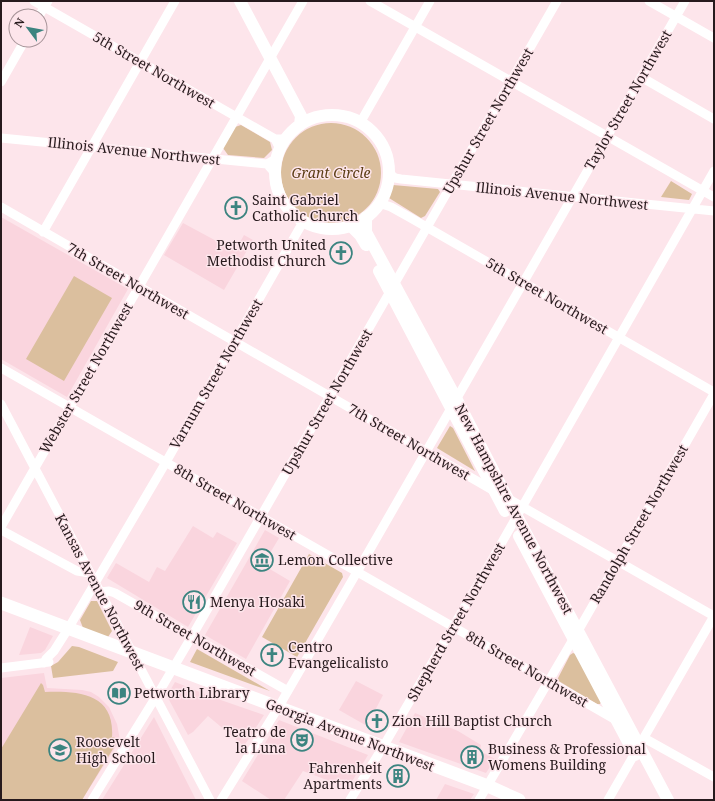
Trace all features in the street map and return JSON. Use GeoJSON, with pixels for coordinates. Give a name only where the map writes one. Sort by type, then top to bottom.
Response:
{"type":"FeatureCollection","features":[{"type":"Feature","properties":{"kind":"highway","name":"Georgia Avenue Northwest"},"geometry":{"type":"LineString","coordinates":[[1,604],[488,786],[519,800]]}},
{"type":"Feature","properties":{"kind":"main road"},"geometry":{"type":"LineString","coordinates":[[240,1],[304,120]]}},
{"type":"Feature","properties":{"kind":"main road"},"geometry":{"type":"LineString","coordinates":[[326,116],[338,116],[349,118],[360,123],[372,132],[381,144],[387,158],[388,173],[386,187],[379,204],[366,217],[351,226],[337,229],[325,229],[303,222],[290,212],[282,201],[277,188],[276,154],[304,120],[326,116]]}},
{"type":"Feature","properties":{"kind":"main road","name":"New Hampshire Avenue Northwest"},"geometry":{"type":"LineString","coordinates":[[366,217],[366,232],[392,287],[453,402],[509,499],[616,720],[640,746],[659,800]]}},
{"type":"Feature","properties":{"kind":"main road","name":"New Hampshire Avenue Northwest"},"geometry":{"type":"LineString","coordinates":[[351,226],[360,235],[392,287]]}},
{"type":"Feature","properties":{"kind":"main road","name":"New Hampshire Avenue Northwest"},"geometry":{"type":"LineString","coordinates":[[453,402],[495,491],[517,515]]}},
{"type":"Feature","properties":{"kind":"main road","name":"New Hampshire Avenue Northwest"},"geometry":{"type":"LineString","coordinates":[[576,636],[640,746],[668,800]]}},
{"type":"Feature","properties":{"kind":"street","name":"5th Street Northwest"},"geometry":{"type":"LineString","coordinates":[[34,1],[46,4],[140,62],[236,117],[276,154]]}},
{"type":"Feature","properties":{"kind":"street"},"geometry":{"type":"LineString","coordinates":[[43,232],[175,1]]}},
{"type":"Feature","properties":{"kind":"street","name":"Webster Street Northwest"},"geometry":{"type":"LineString","coordinates":[[1,528],[303,1]]}},
{"type":"Feature","properties":{"kind":"street"},"geometry":{"type":"LineString","coordinates":[[370,1],[714,197]]}},
{"type":"Feature","properties":{"kind":"street"},"geometry":{"type":"LineString","coordinates":[[360,123],[430,1]]}},
{"type":"Feature","properties":{"kind":"street","name":"Upshur Street Northwest"},"geometry":{"type":"LineString","coordinates":[[92,800],[174,668],[557,1]]}},
{"type":"Feature","properties":{"kind":"street"},"geometry":{"type":"LineString","coordinates":[[649,1],[714,38]]}},
{"type":"Feature","properties":{"kind":"street","name":"Taylor Street Northwest"},"geometry":{"type":"LineString","coordinates":[[221,800],[288,691],[685,1]]}},
{"type":"Feature","properties":{"kind":"street"},"geometry":{"type":"LineString","coordinates":[[1,82],[20,48]]}},
{"type":"Feature","properties":{"kind":"street"},"geometry":{"type":"LineString","coordinates":[[641,77],[714,119]]}},
{"type":"Feature","properties":{"kind":"street","name":"Illinois Avenue Northwest"},"geometry":{"type":"LineString","coordinates":[[1,138],[212,160],[276,154]]}},
{"type":"Feature","properties":{"kind":"street","name":"Shepherd Street Northwest"},"geometry":{"type":"LineString","coordinates":[[350,800],[383,747],[453,627],[714,171]]}},
{"type":"Feature","properties":{"kind":"street","name":"Illinois Avenue Northwest"},"geometry":{"type":"LineString","coordinates":[[388,173],[395,178],[452,185],[714,211]]}},
{"type":"Feature","properties":{"kind":"street","name":"5th Street Northwest"},"geometry":{"type":"LineString","coordinates":[[379,204],[391,207],[427,227],[714,393]]}},
{"type":"Feature","properties":{"kind":"street","name":"7th Street Northwest"},"geometry":{"type":"LineString","coordinates":[[1,207],[509,499]]}},
{"type":"Feature","properties":{"kind":"street","name":"Varnum Street Northwest"},"geometry":{"type":"LineString","coordinates":[[1,668],[48,663],[56,657],[95,584],[303,222]]}},
{"type":"Feature","properties":{"kind":"street","name":"8th Street Northwest"},"geometry":{"type":"LineString","coordinates":[[1,368],[616,720]]}},
{"type":"Feature","properties":{"kind":"street","name":"Randolph Street Northwest"},"geometry":{"type":"LineString","coordinates":[[479,800],[576,636],[714,393]]}},
{"type":"Feature","properties":{"kind":"street","name":"Kansas Avenue Northwest"},"geometry":{"type":"LineString","coordinates":[[1,404],[210,800]]}},
{"type":"Feature","properties":{"kind":"street"},"geometry":{"type":"LineString","coordinates":[[517,515],[618,561],[714,616],[608,800]]}},
{"type":"Feature","properties":{"kind":"street"},"geometry":{"type":"LineString","coordinates":[[1,528],[77,571],[90,573]]}},
{"type":"Feature","properties":{"kind":"street","name":"9th Street Northwest"},"geometry":{"type":"LineString","coordinates":[[100,592],[109,591],[115,593],[288,691]]}},
{"type":"Feature","properties":{"kind":"street"},"geometry":{"type":"LineString","coordinates":[[640,746],[714,777]]}},
{"type":"Feature","properties":{"kind":"shaded area"},"geometry":{"type":"Polygon","coordinates":[[[1,217],[128,289],[67,397],[1,359],[1,217]]]}},
{"type":"Feature","properties":{"kind":"shaded area"},"geometry":{"type":"Polygon","coordinates":[[[183,223],[235,251],[244,235],[253,240],[224,290],[164,255],[183,223]]]}},
{"type":"Feature","properties":{"kind":"shaded area"},"geometry":{"type":"Polygon","coordinates":[[[193,526],[213,538],[217,532],[237,543],[188,627],[107,578],[116,563],[149,582],[157,567],[165,571],[193,526]]]}},
{"type":"Feature","properties":{"kind":"shaded area"},"geometry":{"type":"Polygon","coordinates":[[[265,530],[279,538],[263,565],[290,581],[246,659],[205,635],[265,530]]]}},
{"type":"Feature","properties":{"kind":"shaded area"},"geometry":{"type":"Polygon","coordinates":[[[30,627],[53,636],[45,650],[41,653],[19,655],[30,627]]]}},
{"type":"Feature","properties":{"kind":"shaded area","name":"Roosevelt High School"},"geometry":{"type":"Polygon","coordinates":[[[44,673],[47,688],[82,690],[91,692],[99,697],[109,707],[117,724],[120,740],[82,800],[1,800],[1,678],[44,673]]]}},
{"type":"Feature","properties":{"kind":"shaded area"},"geometry":{"type":"Polygon","coordinates":[[[356,681],[383,695],[367,726],[339,710],[356,681]]]}},
{"type":"Feature","properties":{"kind":"shaded area"},"geometry":{"type":"Polygon","coordinates":[[[175,682],[264,715],[244,746],[208,716],[193,732],[188,735],[167,696],[175,682]]]}},
{"type":"Feature","properties":{"kind":"shaded area"},"geometry":{"type":"Polygon","coordinates":[[[415,713],[458,731],[481,745],[480,751],[495,759],[486,773],[399,742],[415,713]]]}},
{"type":"Feature","properties":{"kind":"shaded area"},"geometry":{"type":"Polygon","coordinates":[[[154,717],[196,800],[102,800],[154,717]]]}},
{"type":"Feature","properties":{"kind":"shaded area"},"geometry":{"type":"Polygon","coordinates":[[[279,720],[368,755],[348,788],[303,771],[284,800],[271,800],[242,781],[279,720]]]}},
{"type":"Feature","properties":{"kind":"shaded area"},"geometry":{"type":"Polygon","coordinates":[[[445,784],[474,794],[470,800],[436,800],[445,784]]]}},
{"type":"Feature","properties":{"kind":"green space","name":"Grant Circle"},"geometry":{"type":"Polygon","coordinates":[[[331,123],[350,127],[366,138],[377,154],[381,173],[377,192],[366,208],[350,219],[331,223],[312,219],[296,208],[285,192],[281,173],[285,154],[296,138],[312,127],[331,123]]]}},
{"type":"Feature","properties":{"kind":"green space"},"geometry":{"type":"Polygon","coordinates":[[[241,125],[270,142],[272,150],[264,158],[228,155],[223,148],[235,127],[241,125]]]}},
{"type":"Feature","properties":{"kind":"green space"},"geometry":{"type":"Polygon","coordinates":[[[671,181],[692,194],[689,200],[661,197],[671,181]]]}},
{"type":"Feature","properties":{"kind":"green space"},"geometry":{"type":"Polygon","coordinates":[[[393,185],[438,189],[440,192],[425,216],[421,218],[389,198],[393,185]]]}},
{"type":"Feature","properties":{"kind":"green space"},"geometry":{"type":"Polygon","coordinates":[[[74,276],[112,298],[64,381],[26,359],[74,276]]]}},
{"type":"Feature","properties":{"kind":"green space"},"geometry":{"type":"Polygon","coordinates":[[[450,426],[453,428],[475,471],[437,448],[450,426]]]}},
{"type":"Feature","properties":{"kind":"green space"},"geometry":{"type":"Polygon","coordinates":[[[309,554],[342,573],[343,577],[297,657],[262,637],[309,554]]]}},
{"type":"Feature","properties":{"kind":"green space"},"geometry":{"type":"Polygon","coordinates":[[[91,601],[97,601],[112,631],[108,637],[83,628],[80,620],[91,601]]]}},
{"type":"Feature","properties":{"kind":"green space"},"geometry":{"type":"Polygon","coordinates":[[[72,646],[79,647],[118,662],[113,671],[53,678],[51,666],[58,662],[72,646]]]}},
{"type":"Feature","properties":{"kind":"green space"},"geometry":{"type":"Polygon","coordinates":[[[197,649],[270,691],[190,662],[197,649]]]}},
{"type":"Feature","properties":{"kind":"green space"},"geometry":{"type":"Polygon","coordinates":[[[573,653],[576,654],[601,702],[600,704],[597,704],[557,680],[570,655],[573,653]]]}},
{"type":"Feature","properties":{"kind":"green space","name":"Roosevelt High School"},"geometry":{"type":"Polygon","coordinates":[[[41,683],[45,692],[70,692],[81,694],[101,703],[107,711],[111,722],[112,737],[119,739],[82,800],[1,800],[1,749],[41,683]]]}},
{"type":"Feature","properties":{"kind":"place","name":"Saint Gabriel Catholic Church"},"geometry":{"type":"Point","coordinates":[236,208]}},
{"type":"Feature","properties":{"kind":"place","name":"Petworth United Methodist Church"},"geometry":{"type":"Point","coordinates":[341,253]}},
{"type":"Feature","properties":{"kind":"place","name":"Lemon Collective"},"geometry":{"type":"Point","coordinates":[262,560]}},
{"type":"Feature","properties":{"kind":"place","name":"Menya Hosaki"},"geometry":{"type":"Point","coordinates":[194,602]}},
{"type":"Feature","properties":{"kind":"place","name":"Centro Evangelicalisto"},"geometry":{"type":"Point","coordinates":[272,655]}},
{"type":"Feature","properties":{"kind":"place","name":"Petworth Library"},"geometry":{"type":"Point","coordinates":[119,693]}},
{"type":"Feature","properties":{"kind":"place","name":"Zion Hill Baptist Church"},"geometry":{"type":"Point","coordinates":[377,721]}},
{"type":"Feature","properties":{"kind":"place","name":"Teatro de la Luna"},"geometry":{"type":"Point","coordinates":[302,740]}},
{"type":"Feature","properties":{"kind":"place","name":"Roosevelt High School"},"geometry":{"type":"Point","coordinates":[60,750]}},
{"type":"Feature","properties":{"kind":"place","name":"Business & Professional Womens Building"},"geometry":{"type":"Point","coordinates":[472,757]}},
{"type":"Feature","properties":{"kind":"place","name":"Fahrenheit Apartments"},"geometry":{"type":"Point","coordinates":[398,776]}}]}
